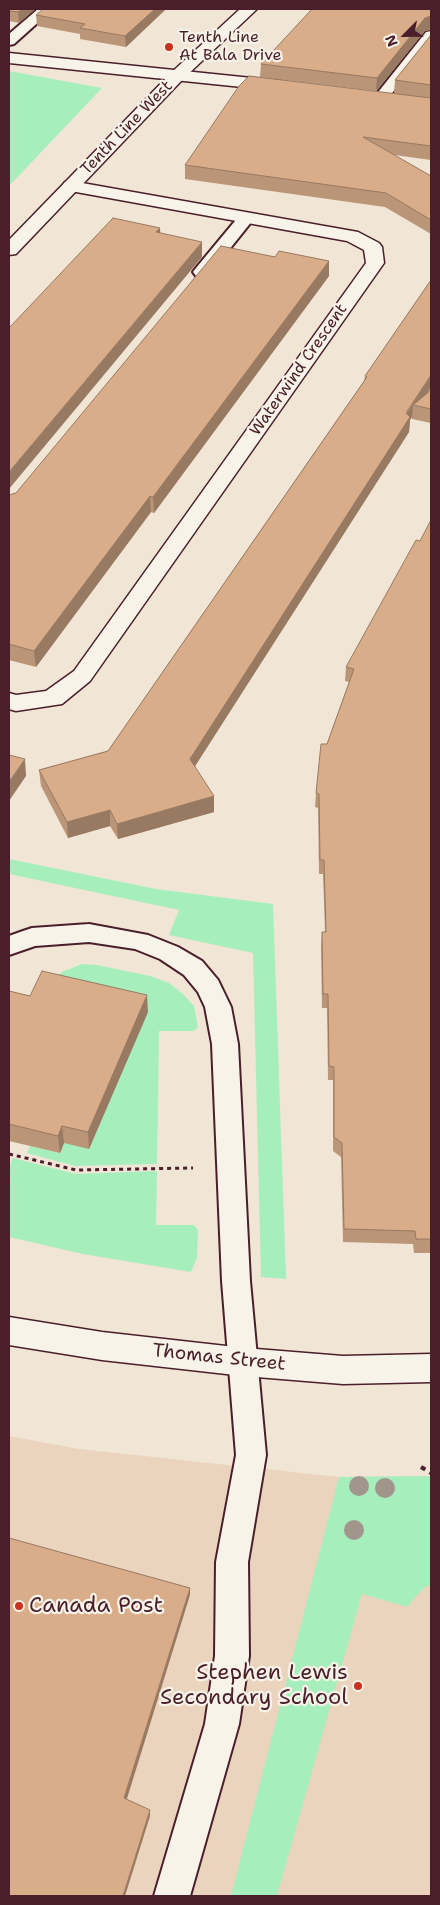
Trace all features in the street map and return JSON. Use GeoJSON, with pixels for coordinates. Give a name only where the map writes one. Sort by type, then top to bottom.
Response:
{"type":"FeatureCollection","features":[{"type":"Feature","properties":{"kind":"street","name":"Tenth Line West"},"geometry":{"type":"LineString","coordinates":[[9,250],[178,75],[249,9]]}},
{"type":"Feature","properties":{"kind":"street"},"geometry":{"type":"LineString","coordinates":[[9,58],[301,89]]}},
{"type":"Feature","properties":{"kind":"street"},"geometry":{"type":"LineString","coordinates":[[360,96],[397,101]]}},
{"type":"Feature","properties":{"kind":"street","name":"Waterwind Crescent"},"geometry":{"type":"LineString","coordinates":[[9,702],[16,703],[54,698],[82,676],[375,263],[373,247],[352,236],[71,186]]}},
{"type":"Feature","properties":{"kind":"street","name":"Thomas Street"},"geometry":{"type":"LineString","coordinates":[[9,1331],[102,1346],[244,1362],[343,1370],[431,1368]]}},
{"type":"Feature","properties":{"kind":"lane"},"geometry":{"type":"LineString","coordinates":[[9,41],[46,9]]}},
{"type":"Feature","properties":{"kind":"lane"},"geometry":{"type":"LineString","coordinates":[[380,98],[431,35]]}},
{"type":"Feature","properties":{"kind":"lane"},"geometry":{"type":"LineString","coordinates":[[190,285],[246,218]]}},
{"type":"Feature","properties":{"kind":"lane"},"geometry":{"type":"LineString","coordinates":[[9,946],[32,937],[89,933],[139,941],[169,953],[193,968],[209,986],[218,1007],[226,1044],[236,1281],[251,1455],[232,1562],[232,1656],[222,1724],[172,1896]]}},
{"type":"Feature","properties":{"kind":"path"},"geometry":{"type":"LineString","coordinates":[[9,1154],[76,1170],[231,1167]]}},
{"type":"Feature","properties":{"kind":"path"},"geometry":{"type":"LineString","coordinates":[[422,1467],[431,1473]]}},
{"type":"Feature","properties":{"kind":"shaded area"},"geometry":{"type":"Polygon","coordinates":[[[9,1436],[79,1449],[339,1477],[431,1476],[431,1896],[9,1896],[9,1436]]]}},
{"type":"Feature","properties":{"kind":"green space"},"geometry":{"type":"Polygon","coordinates":[[[9,71],[102,88],[9,186],[9,71]]]}},
{"type":"Feature","properties":{"kind":"green space"},"geometry":{"type":"Polygon","coordinates":[[[9,859],[156,889],[273,904],[286,1279],[261,1277],[253,953],[169,935],[179,910],[9,874],[9,859]]]}},
{"type":"Feature","properties":{"kind":"green space"},"geometry":{"type":"Polygon","coordinates":[[[82,964],[97,965],[150,976],[169,983],[194,1006],[198,1027],[194,1031],[159,1031],[157,1164],[75,1166],[27,1153],[30,1146],[60,1153],[64,1143],[53,980],[62,972],[82,964]]]}},
{"type":"Feature","properties":{"kind":"green space"},"geometry":{"type":"Polygon","coordinates":[[[13,1158],[76,1174],[157,1171],[156,1225],[194,1225],[198,1230],[197,1258],[191,1272],[83,1254],[9,1237],[9,1187],[11,1182],[9,1181],[9,1167],[13,1158]]]}},
{"type":"Feature","properties":{"kind":"green space"},"geometry":{"type":"Polygon","coordinates":[[[428,1476],[431,1479],[431,1585],[425,1587],[408,1607],[362,1594],[277,1896],[231,1896],[339,1477],[428,1476]]]}},
{"type":"Feature","properties":{"kind":"building"},"geometry":{"type":"Polygon","coordinates":[[[9,9],[22,9],[18,12],[9,11],[9,9]]]}},
{"type":"Feature","properties":{"kind":"building"},"geometry":{"type":"Polygon","coordinates":[[[43,9],[155,9],[125,36],[80,28],[85,24],[36,15],[43,9]]]}},
{"type":"Feature","properties":{"kind":"building"},"geometry":{"type":"Polygon","coordinates":[[[312,9],[431,9],[431,16],[425,18],[377,78],[261,64],[312,9]]]}},
{"type":"Feature","properties":{"kind":"building"},"geometry":{"type":"Polygon","coordinates":[[[431,35],[431,85],[395,80],[431,35]]]}},
{"type":"Feature","properties":{"kind":"building"},"geometry":{"type":"Polygon","coordinates":[[[249,76],[431,98],[431,146],[363,137],[431,176],[431,220],[386,193],[185,165],[239,86],[249,76]]]}},
{"type":"Feature","properties":{"kind":"building"},"geometry":{"type":"Polygon","coordinates":[[[113,218],[160,228],[156,232],[202,242],[9,472],[9,328],[113,218]]]}},
{"type":"Feature","properties":{"kind":"building"},"geometry":{"type":"Polygon","coordinates":[[[221,246],[275,257],[279,251],[329,261],[153,497],[150,496],[34,651],[9,644],[9,495],[16,493],[221,246]]]}},
{"type":"Feature","properties":{"kind":"building"},"geometry":{"type":"Polygon","coordinates":[[[431,280],[431,375],[406,413],[410,417],[190,759],[214,796],[117,824],[110,810],[67,822],[39,770],[108,751],[367,377],[365,376],[431,280]]]}},
{"type":"Feature","properties":{"kind":"building"},"geometry":{"type":"Polygon","coordinates":[[[431,390],[431,409],[413,405],[431,390]]]}},
{"type":"Feature","properties":{"kind":"building"},"geometry":{"type":"Polygon","coordinates":[[[431,520],[431,1239],[416,1239],[415,1231],[344,1229],[342,1143],[334,1137],[334,1067],[329,1066],[328,994],[323,994],[322,932],[326,932],[324,860],[320,860],[319,794],[316,793],[321,744],[327,744],[354,669],[346,667],[416,540],[420,541],[431,520]]]}},
{"type":"Feature","properties":{"kind":"building"},"geometry":{"type":"Polygon","coordinates":[[[9,755],[25,759],[9,782],[9,755]]]}},
{"type":"Feature","properties":{"kind":"building"},"geometry":{"type":"Polygon","coordinates":[[[42,971],[147,995],[88,1132],[62,1126],[58,1136],[9,1124],[9,991],[30,996],[42,971]]]}},
{"type":"Feature","properties":{"kind":"building"},"geometry":{"type":"Polygon","coordinates":[[[9,1538],[190,1588],[124,1798],[150,1810],[123,1896],[9,1896],[9,1538]]]}},
{"type":"Feature","properties":{"kind":"place","name":"Tenth Line At Bala Drive"},"geometry":{"type":"Point","coordinates":[169,47]}},
{"type":"Feature","properties":{"kind":"place","name":"Canada Post"},"geometry":{"type":"Point","coordinates":[19,1606]}},
{"type":"Feature","properties":{"kind":"place","name":"Stephen Lewis Secondary School"},"geometry":{"type":"Point","coordinates":[358,1686]}}]}
